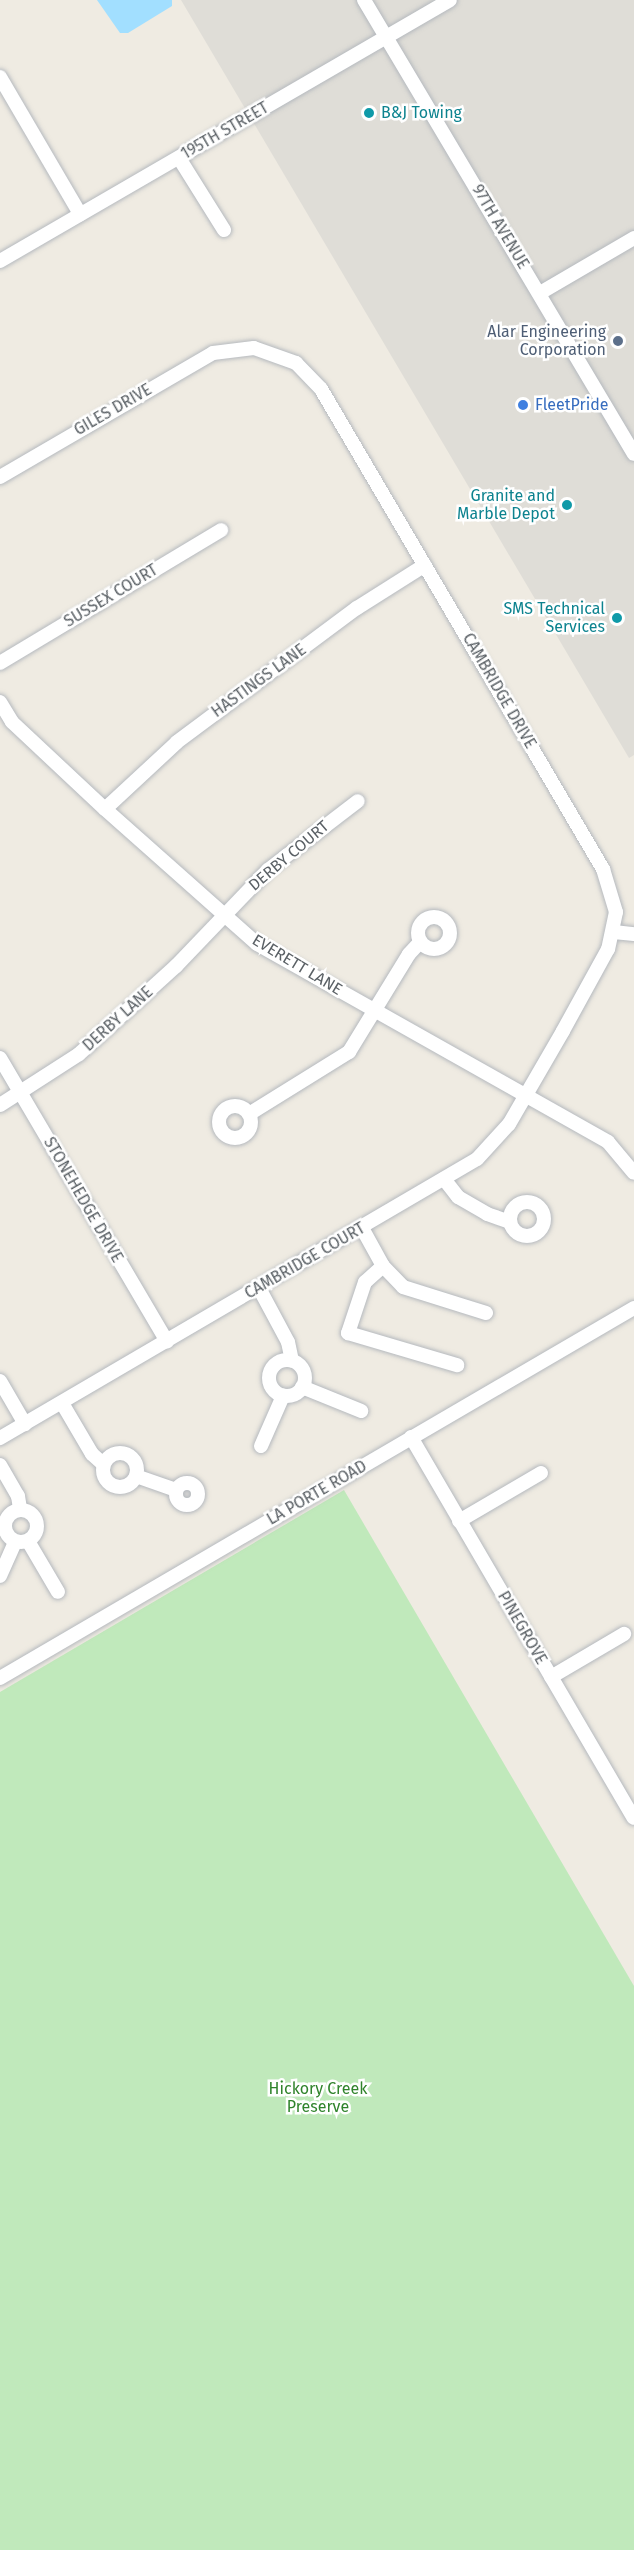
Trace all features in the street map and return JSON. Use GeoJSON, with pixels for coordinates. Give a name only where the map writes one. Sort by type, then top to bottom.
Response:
{"type":"FeatureCollection","features":[{"type":"Feature","properties":{"kind":"street","name":"97TH AVENUE"},"geometry":{"type":"LineString","coordinates":[[364,0],[634,454]]}},
{"type":"Feature","properties":{"kind":"street","name":"195TH STREET"},"geometry":{"type":"LineString","coordinates":[[0,261],[450,0]]}},
{"type":"Feature","properties":{"kind":"street"},"geometry":{"type":"LineString","coordinates":[[0,77],[80,214]]}},
{"type":"Feature","properties":{"kind":"street"},"geometry":{"type":"LineString","coordinates":[[178,158],[224,230]]}},
{"type":"Feature","properties":{"kind":"street"},"geometry":{"type":"LineString","coordinates":[[540,293],[634,238]]}},
{"type":"Feature","properties":{"kind":"street","name":"CAMBRIDGE DRIVE"},"geometry":{"type":"LineString","coordinates":[[229,349],[254,348],[279,354],[312,377],[607,876],[615,899],[614,932],[526,1095]]}},
{"type":"Feature","properties":{"kind":"street","name":"GILES DRIVE"},"geometry":{"type":"LineString","coordinates":[[0,477],[194,363],[229,349]]}},
{"type":"Feature","properties":{"kind":"street","name":"SUSSEX COURT"},"geometry":{"type":"LineString","coordinates":[[0,663],[221,530]]}},
{"type":"Feature","properties":{"kind":"street","name":"HASTINGS LANE"},"geometry":{"type":"LineString","coordinates":[[105,809],[177,742],[357,608],[424,565]]}},
{"type":"Feature","properties":{"kind":"street","name":"EVERETT LANE"},"geometry":{"type":"LineString","coordinates":[[0,702],[12,722],[224,916],[282,959],[608,1142],[634,1173]]}},
{"type":"Feature","properties":{"kind":"street","name":"DERBY COURT"},"geometry":{"type":"LineString","coordinates":[[224,916],[274,864],[358,801]]}},
{"type":"Feature","properties":{"kind":"street","name":"DERBY LANE"},"geometry":{"type":"LineString","coordinates":[[0,1105],[53,1074],[99,1037],[224,916]]}},
{"type":"Feature","properties":{"kind":"street"},"geometry":{"type":"LineString","coordinates":[[614,932],[634,934]]}},
{"type":"Feature","properties":{"kind":"street"},"geometry":{"type":"LineString","coordinates":[[249,1114],[349,1052],[409,954],[420,942]]}},
{"type":"Feature","properties":{"kind":"street","name":"STONEHEDGE DRIVE"},"geometry":{"type":"LineString","coordinates":[[0,1058],[167,1342]]}},
{"type":"Feature","properties":{"kind":"street","name":"CAMBRIDGE COURT"},"geometry":{"type":"LineString","coordinates":[[0,1438],[444,1179],[489,1149],[526,1095]]}},
{"type":"Feature","properties":{"kind":"street"},"geometry":{"type":"LineString","coordinates":[[444,1179],[458,1197],[487,1214],[510,1222]]}},
{"type":"Feature","properties":{"kind":"street"},"geometry":{"type":"LineString","coordinates":[[362,1228],[383,1266],[404,1287],[486,1312]]}},
{"type":"Feature","properties":{"kind":"street"},"geometry":{"type":"LineString","coordinates":[[383,1266],[365,1282],[348,1333],[458,1365]]}},
{"type":"Feature","properties":{"kind":"street"},"geometry":{"type":"LineString","coordinates":[[259,1288],[288,1342],[292,1361],[303,1370],[302,1387],[295,1394],[283,1396],[271,1387],[270,1373],[279,1363],[292,1361]]}},
{"type":"Feature","properties":{"kind":"street","name":"LA PORTE ROAD"},"geometry":{"type":"LineString","coordinates":[[0,1678],[634,1308]]}},
{"type":"Feature","properties":{"kind":"street"},"geometry":{"type":"LineString","coordinates":[[0,1381],[25,1424]]}},
{"type":"Feature","properties":{"kind":"street"},"geometry":{"type":"LineString","coordinates":[[302,1387],[361,1411]]}},
{"type":"Feature","properties":{"kind":"street"},"geometry":{"type":"LineString","coordinates":[[261,1446],[283,1396]]}},
{"type":"Feature","properties":{"kind":"street"},"geometry":{"type":"LineString","coordinates":[[62,1403],[92,1454],[104,1464]]}},
{"type":"Feature","properties":{"kind":"street","name":"PINEGROVE"},"geometry":{"type":"LineString","coordinates":[[411,1437],[551,1677],[632,1808]]}},
{"type":"Feature","properties":{"kind":"street"},"geometry":{"type":"LineString","coordinates":[[113,1454],[126,1454],[136,1463],[136,1476],[126,1486],[113,1486],[104,1477],[104,1464],[113,1454]]}},
{"type":"Feature","properties":{"kind":"street"},"geometry":{"type":"LineString","coordinates":[[0,1465],[18,1496],[20,1509],[36,1519],[36,1532],[22,1541],[0,1576]]}},
{"type":"Feature","properties":{"kind":"street"},"geometry":{"type":"LineString","coordinates":[[459,1521],[541,1473]]}},
{"type":"Feature","properties":{"kind":"street"},"geometry":{"type":"LineString","coordinates":[[136,1476],[176,1490]]}},
{"type":"Feature","properties":{"kind":"street"},"geometry":{"type":"LineString","coordinates":[[20,1509],[5,1521],[6,1533],[22,1541],[58,1592]]}},
{"type":"Feature","properties":{"kind":"street"},"geometry":{"type":"LineString","coordinates":[[551,1677],[624,1634]]}},
{"type":"Feature","properties":{"kind":"shaded area"},"geometry":{"type":"Polygon","coordinates":[[[181,0],[634,0],[634,755],[629,758],[181,0]]]}},
{"type":"Feature","properties":{"kind":"green space","name":"Hickory Creek Preserve"},"geometry":{"type":"Polygon","coordinates":[[[344,1490],[634,1986],[634,2550],[0,2550],[0,1692],[344,1490]]]}},
{"type":"Feature","properties":{"kind":"water"},"geometry":{"type":"Polygon","coordinates":[[[97,0],[172,0],[172,6],[128,33],[120,33],[97,0]]]}},
{"type":"Feature","properties":{"kind":"place","name":"B&J Towing"},"geometry":{"type":"Point","coordinates":[369,113]}},
{"type":"Feature","properties":{"kind":"place","name":"Alar Engineering Corporation"},"geometry":{"type":"Point","coordinates":[618,341]}},
{"type":"Feature","properties":{"kind":"place","name":"FleetPride"},"geometry":{"type":"Point","coordinates":[523,405]}},
{"type":"Feature","properties":{"kind":"place","name":"Granite and Marble Depot"},"geometry":{"type":"Point","coordinates":[567,505]}},
{"type":"Feature","properties":{"kind":"place","name":"SMS Technical Services"},"geometry":{"type":"Point","coordinates":[617,618]}}]}
